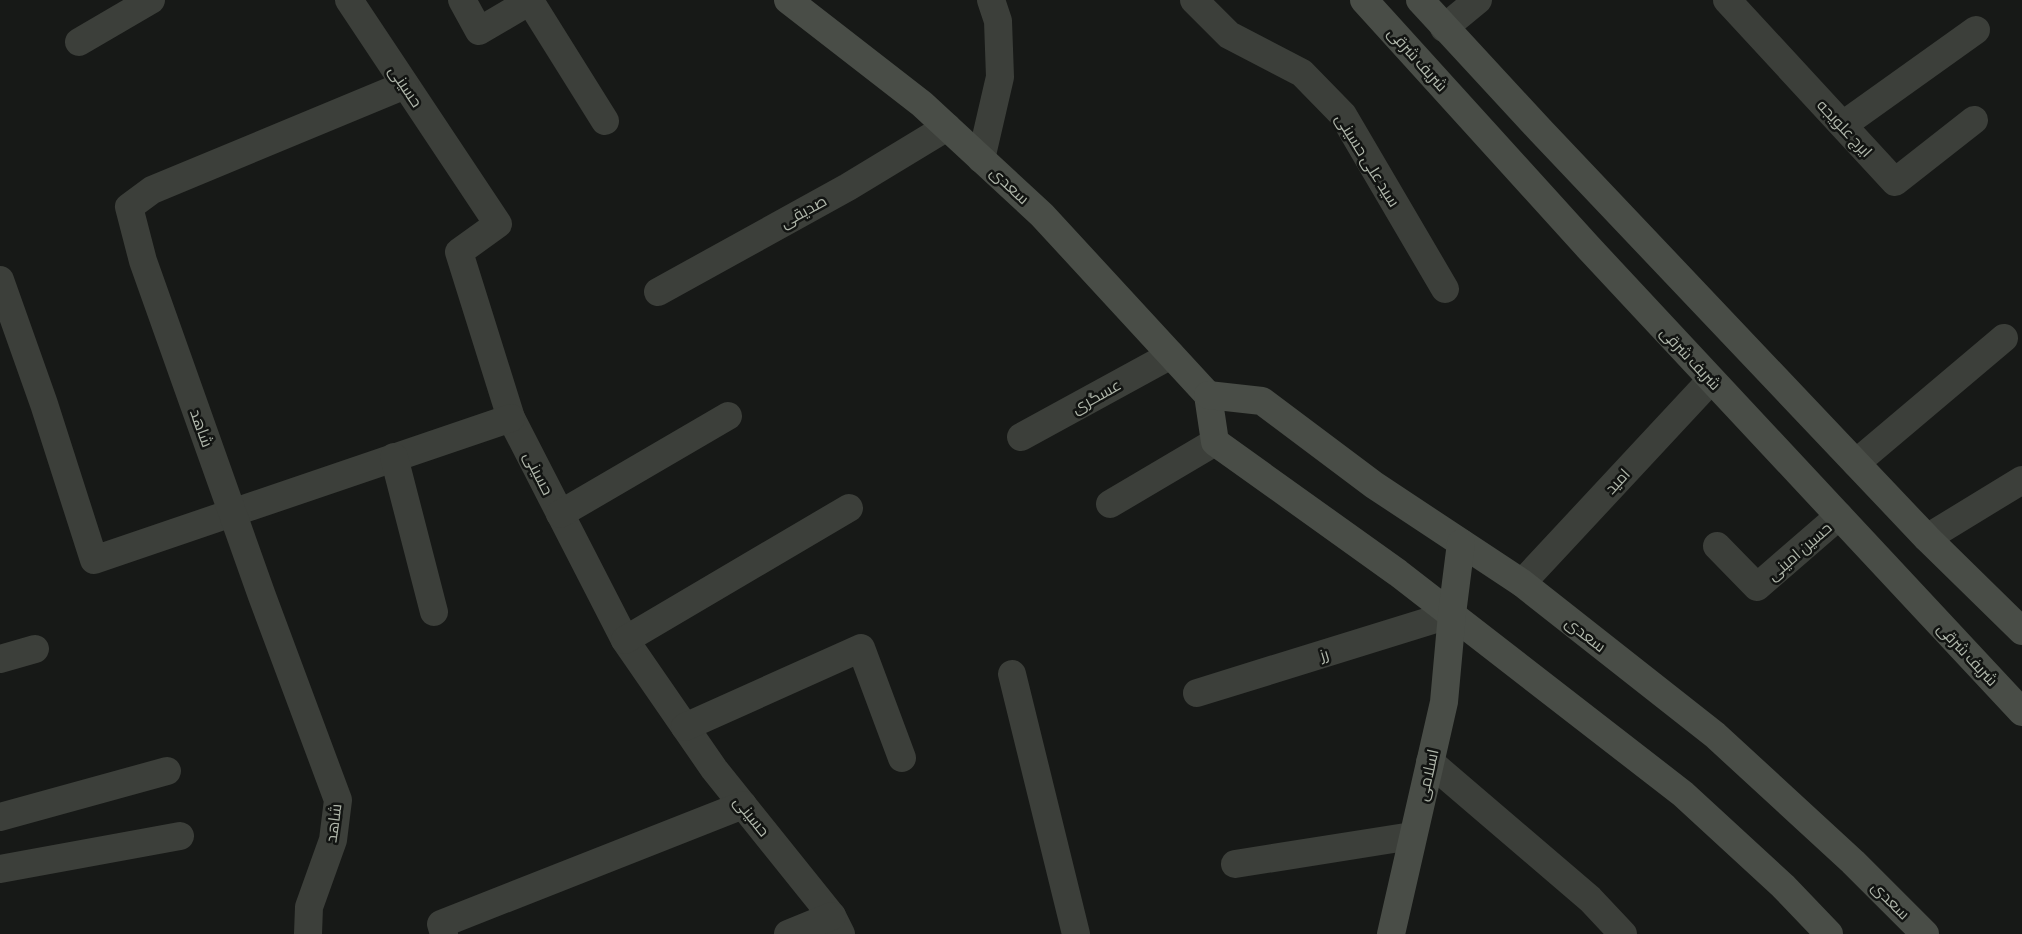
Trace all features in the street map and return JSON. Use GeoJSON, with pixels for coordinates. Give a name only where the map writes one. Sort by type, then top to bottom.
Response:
{"type":"FeatureCollection","features":[{"type":"Feature","properties":{"kind":"street"},"geometry":{"type":"LineString","coordinates":[[79,42],[151,0]]}},
{"type":"Feature","properties":{"kind":"street","name":"حسینی"},"geometry":{"type":"LineString","coordinates":[[348,0],[498,224],[459,252],[511,418],[625,640],[714,769],[837,925]]}},
{"type":"Feature","properties":{"kind":"street"},"geometry":{"type":"LineString","coordinates":[[462,0],[479,31],[530,1],[605,121]]}},
{"type":"Feature","properties":{"kind":"street","name":"سعدی"},"geometry":{"type":"LineString","coordinates":[[788,0],[922,104],[1042,215],[1208,395],[1262,402],[1374,485],[1522,583],[1715,735],[1853,862],[1925,934]]}},
{"type":"Feature","properties":{"kind":"street"},"geometry":{"type":"LineString","coordinates":[[981,159],[1000,77],[998,21],[991,0]]}},
{"type":"Feature","properties":{"kind":"street","name":"سید علی حسینی"},"geometry":{"type":"LineString","coordinates":[[1194,0],[1229,35],[1302,73],[1343,115],[1445,289]]}},
{"type":"Feature","properties":{"kind":"street","name":"شریف شرقی"},"geometry":{"type":"LineString","coordinates":[[1364,0],[1588,248],[2022,712]]}},
{"type":"Feature","properties":{"kind":"street"},"geometry":{"type":"LineString","coordinates":[[1420,0],[1444,28],[1927,538],[2022,631]]}},
{"type":"Feature","properties":{"kind":"street"},"geometry":{"type":"LineString","coordinates":[[1444,28],[1478,0]]}},
{"type":"Feature","properties":{"kind":"street","name":"ایرج علویجه"},"geometry":{"type":"LineString","coordinates":[[1727,0],[1895,182],[1974,120]]}},
{"type":"Feature","properties":{"kind":"street"},"geometry":{"type":"LineString","coordinates":[[1843,124],[1976,30]]}},
{"type":"Feature","properties":{"kind":"street","name":"شاهد"},"geometry":{"type":"LineString","coordinates":[[308,934],[309,907],[332,840],[338,800],[232,512],[143,261],[129,207],[152,190],[406,85]]}},
{"type":"Feature","properties":{"kind":"street","name":"صدیقی"},"geometry":{"type":"LineString","coordinates":[[658,292],[848,187],[947,126]]}},
{"type":"Feature","properties":{"kind":"street"},"geometry":{"type":"LineString","coordinates":[[0,280],[44,404],[94,560],[511,418]]}},
{"type":"Feature","properties":{"kind":"street"},"geometry":{"type":"LineString","coordinates":[[1856,463],[2004,338]]}},
{"type":"Feature","properties":{"kind":"street","name":"عسگری"},"geometry":{"type":"LineString","coordinates":[[1021,436],[1171,354]]}},
{"type":"Feature","properties":{"kind":"street","name":"امید"},"geometry":{"type":"LineString","coordinates":[[1522,583],[1711,380]]}},
{"type":"Feature","properties":{"kind":"street"},"geometry":{"type":"LineString","coordinates":[[1208,395],[1215,442],[1398,573],[1683,794],[1782,886],[1829,934]]}},
{"type":"Feature","properties":{"kind":"street"},"geometry":{"type":"LineString","coordinates":[[560,514],[728,416]]}},
{"type":"Feature","properties":{"kind":"street"},"geometry":{"type":"LineString","coordinates":[[1110,504],[1215,442]]}},
{"type":"Feature","properties":{"kind":"street"},"geometry":{"type":"LineString","coordinates":[[394,457],[434,612]]}},
{"type":"Feature","properties":{"kind":"street"},"geometry":{"type":"LineString","coordinates":[[1927,538],[2022,480]]}},
{"type":"Feature","properties":{"kind":"street"},"geometry":{"type":"LineString","coordinates":[[625,640],[849,508]]}},
{"type":"Feature","properties":{"kind":"street","name":"حسین امینی"},"geometry":{"type":"LineString","coordinates":[[1716,546],[1757,587],[1838,516]]}},
{"type":"Feature","properties":{"kind":"street","name":"اسلامی"},"geometry":{"type":"LineString","coordinates":[[1391,934],[1444,702],[1452,614],[1462,543]]}},
{"type":"Feature","properties":{"kind":"street","name":"رز"},"geometry":{"type":"LineString","coordinates":[[1197,693],[1452,614]]}},
{"type":"Feature","properties":{"kind":"street"},"geometry":{"type":"LineString","coordinates":[[685,727],[861,648],[902,758]]}},
{"type":"Feature","properties":{"kind":"street"},"geometry":{"type":"LineString","coordinates":[[0,659],[35,649]]}},
{"type":"Feature","properties":{"kind":"street"},"geometry":{"type":"LineString","coordinates":[[1012,674],[1076,934]]}},
{"type":"Feature","properties":{"kind":"street"},"geometry":{"type":"LineString","coordinates":[[1430,762],[1590,898],[1623,934]]}},
{"type":"Feature","properties":{"kind":"street"},"geometry":{"type":"LineString","coordinates":[[0,817],[167,771]]}},
{"type":"Feature","properties":{"kind":"street"},"geometry":{"type":"LineString","coordinates":[[444,934],[440,924],[743,805]]}},
{"type":"Feature","properties":{"kind":"street"},"geometry":{"type":"LineString","coordinates":[[0,869],[180,836]]}},
{"type":"Feature","properties":{"kind":"street"},"geometry":{"type":"LineString","coordinates":[[1235,864],[1412,836]]}},
{"type":"Feature","properties":{"kind":"street"},"geometry":{"type":"LineString","coordinates":[[788,934],[837,925]]}}]}
